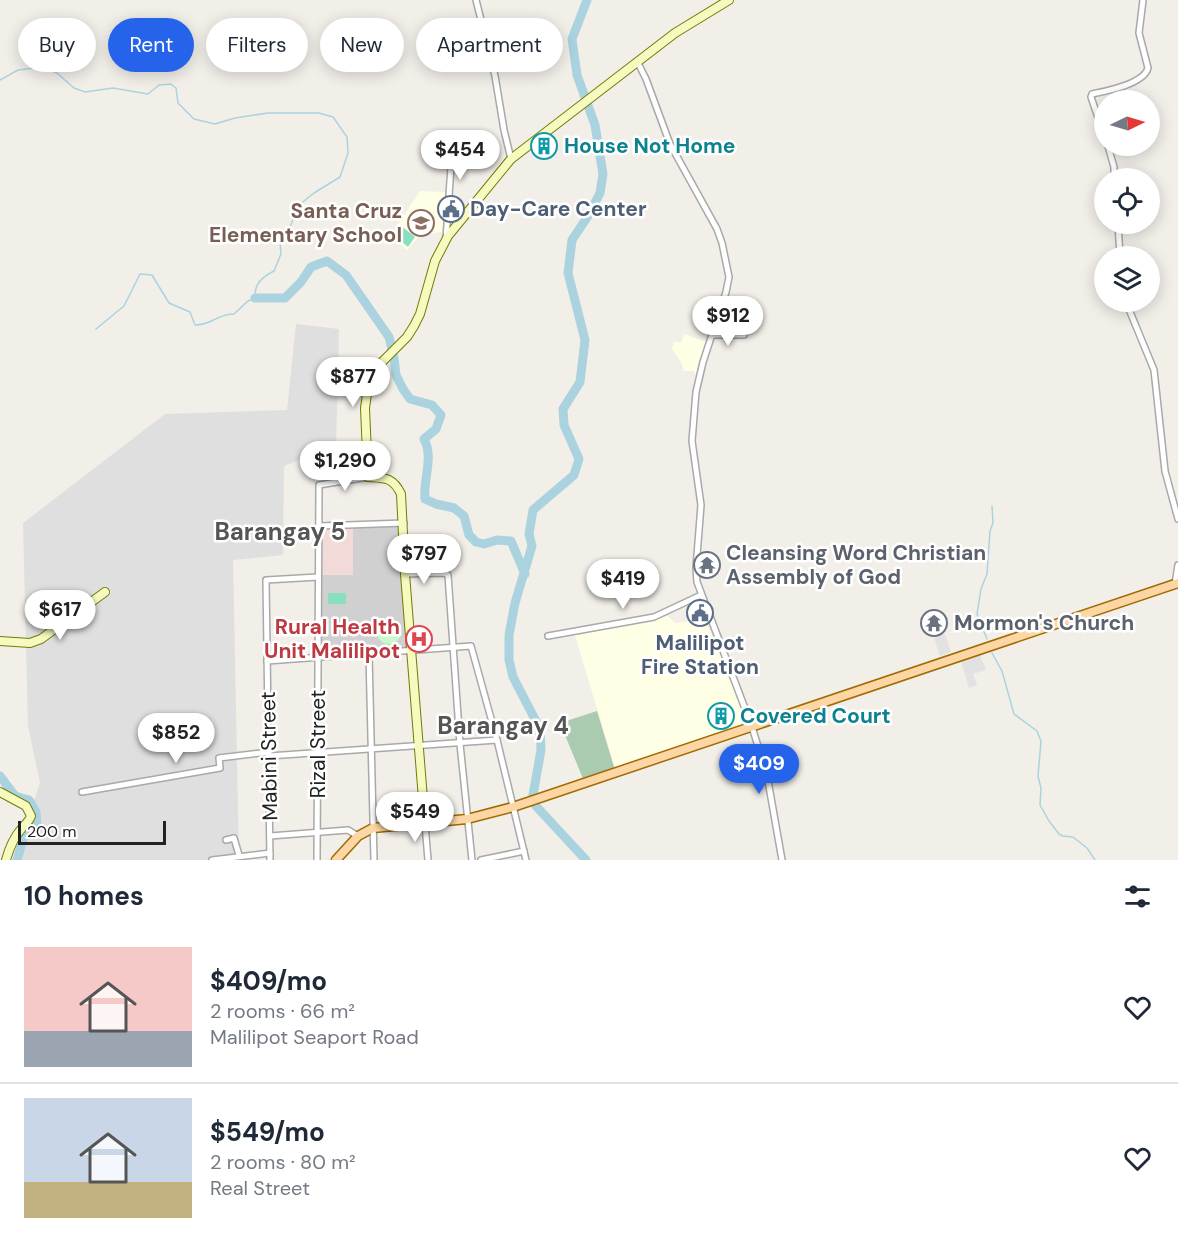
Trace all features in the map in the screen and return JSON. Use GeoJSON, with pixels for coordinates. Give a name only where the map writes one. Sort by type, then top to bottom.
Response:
{"type":"FeatureCollection","features":[{"type":"Feature","properties":{"kind":"main road"},"geometry":{"type":"LineString","coordinates":[[336,860],[358,836],[373,828],[467,819],[513,807],[1177,583]]}},
{"type":"Feature","properties":{"kind":"street"},"geometry":{"type":"LineString","coordinates":[[476,0],[495,76],[511,159]]}},
{"type":"Feature","properties":{"kind":"street"},"geometry":{"type":"LineString","coordinates":[[428,860],[405,574],[401,494],[397,484],[382,478],[368,477],[366,392],[369,380],[374,370],[407,337],[420,314],[435,261],[446,240],[511,159],[689,23],[729,0]]}},
{"type":"Feature","properties":{"kind":"street"},"geometry":{"type":"LineString","coordinates":[[1110,90],[1142,78],[1147,72],[1139,33],[1143,0]]}},
{"type":"Feature","properties":{"kind":"street"},"geometry":{"type":"LineString","coordinates":[[637,61],[670,144],[711,216],[722,243],[729,277],[698,381],[692,441],[700,494],[696,568],[701,595],[752,727],[767,775],[782,860]]}},
{"type":"Feature","properties":{"kind":"street"},"geometry":{"type":"LineString","coordinates":[[435,140],[452,152],[446,240]]}},
{"type":"Feature","properties":{"kind":"street"},"geometry":{"type":"LineString","coordinates":[[1130,312],[1154,370],[1165,471],[1178,519]]}},
{"type":"Feature","properties":{"kind":"street"},"geometry":{"type":"LineString","coordinates":[[712,335],[744,335]]}},
{"type":"Feature","properties":{"kind":"street","name":"Rizal Street"},"geometry":{"type":"LineString","coordinates":[[316,860],[319,484],[368,477]]}},
{"type":"Feature","properties":{"kind":"street"},"geometry":{"type":"LineString","coordinates":[[319,526],[404,523]]}},
{"type":"Feature","properties":{"kind":"street"},"geometry":{"type":"LineString","coordinates":[[1177,583],[1178,565]]}},
{"type":"Feature","properties":{"kind":"street"},"geometry":{"type":"LineString","coordinates":[[405,574],[444,573],[448,575],[460,744],[472,860]]}},
{"type":"Feature","properties":{"kind":"street","name":"Mabini Street"},"geometry":{"type":"LineString","coordinates":[[270,860],[266,580],[318,577]]}},
{"type":"Feature","properties":{"kind":"street"},"geometry":{"type":"LineString","coordinates":[[0,641],[30,643],[40,639],[105,592]]}},
{"type":"Feature","properties":{"kind":"street"},"geometry":{"type":"LineString","coordinates":[[548,636],[654,617],[701,595]]}},
{"type":"Feature","properties":{"kind":"street"},"geometry":{"type":"LineString","coordinates":[[267,661],[471,646],[526,860]]}},
{"type":"Feature","properties":{"kind":"street"},"geometry":{"type":"LineString","coordinates":[[369,655],[374,860]]}},
{"type":"Feature","properties":{"kind":"street"},"geometry":{"type":"LineString","coordinates":[[82,792],[220,768],[219,759],[497,740]]}},
{"type":"Feature","properties":{"kind":"street"},"geometry":{"type":"LineString","coordinates":[[0,792],[26,806],[31,816],[29,822],[22,827],[12,843],[6,860]]}},
{"type":"Feature","properties":{"kind":"street"},"geometry":{"type":"LineString","coordinates":[[270,836],[348,830],[358,836]]}},
{"type":"Feature","properties":{"kind":"street"},"geometry":{"type":"LineString","coordinates":[[226,840],[234,838],[239,855]]}},
{"type":"Feature","properties":{"kind":"street"},"geometry":{"type":"LineString","coordinates":[[481,860],[524,851]]}},
{"type":"Feature","properties":{"kind":"street"},"geometry":{"type":"LineString","coordinates":[[212,860],[270,853]]}},
{"type":"Feature","properties":{"kind":"shaded area","name":"Santa Cruz Elementary School"},"geometry":{"type":"Polygon","coordinates":[[[420,191],[445,192],[442,232],[420,235],[407,250],[390,236],[420,191]]]}},
{"type":"Feature","properties":{"kind":"shaded area"},"geometry":{"type":"Polygon","coordinates":[[[296,324],[339,329],[336,446],[284,466],[283,555],[233,560],[239,860],[14,860],[40,783],[28,726],[23,523],[165,414],[287,410],[296,324]]]}},
{"type":"Feature","properties":{"kind":"shaded area"},"geometry":{"type":"Polygon","coordinates":[[[684,334],[707,342],[697,377],[694,371],[684,371],[672,349],[674,341],[681,343],[684,334]]]}},
{"type":"Feature","properties":{"kind":"shaded area"},"geometry":{"type":"Polygon","coordinates":[[[401,526],[408,650],[321,656],[320,575],[353,575],[353,528],[401,526]]]}},
{"type":"Feature","properties":{"kind":"shaded area"},"geometry":{"type":"Polygon","coordinates":[[[321,528],[353,528],[353,575],[320,575],[321,528]]]}},
{"type":"Feature","properties":{"kind":"shaded area"},"geometry":{"type":"Polygon","coordinates":[[[668,616],[675,623],[705,620],[750,724],[615,769],[575,635],[668,616]]]}},
{"type":"Feature","properties":{"kind":"shaded area"},"geometry":{"type":"Polygon","coordinates":[[[945,634],[951,652],[940,656],[934,638],[945,634]]]}},
{"type":"Feature","properties":{"kind":"shaded area"},"geometry":{"type":"Polygon","coordinates":[[[980,655],[986,670],[973,674],[977,685],[969,688],[961,661],[980,655]]]}},
{"type":"Feature","properties":{"kind":"shaded area"},"geometry":{"type":"Polygon","coordinates":[[[597,711],[615,770],[584,781],[560,723],[597,711]]]}},
{"type":"Feature","properties":{"kind":"green space"},"geometry":{"type":"Polygon","coordinates":[[[400,225],[415,237],[408,247],[392,234],[400,225]]]}},
{"type":"Feature","properties":{"kind":"green space"},"geometry":{"type":"Polygon","coordinates":[[[328,593],[346,593],[346,604],[328,604],[328,593]]]}},
{"type":"Feature","properties":{"kind":"green space"},"geometry":{"type":"Polygon","coordinates":[[[389,620],[394,621],[400,627],[400,637],[394,643],[389,644],[384,643],[378,637],[377,632],[378,627],[384,621],[389,620]]]}},
{"type":"Feature","properties":{"kind":"waterway"},"geometry":{"type":"LineString","coordinates":[[586,860],[535,805],[533,795],[541,750],[540,729],[513,677],[509,660],[509,635],[515,603],[532,546],[529,534],[533,510],[574,475],[579,459],[564,425],[563,409],[580,382],[585,340],[568,273],[572,240],[600,193],[603,174],[595,125],[577,75],[572,39],[587,0]]}},
{"type":"Feature","properties":{"kind":"waterway"},"geometry":{"type":"LineString","coordinates":[[0,80],[18,70],[43,67],[57,73],[74,88],[85,92],[113,88],[148,94],[159,85],[171,84],[176,88],[178,103],[194,119],[215,124],[235,118],[268,113],[319,113],[333,117],[347,137],[348,153],[340,177],[299,205],[290,227],[280,242],[281,254],[274,271],[260,282],[255,298],[248,301],[234,314],[195,325],[190,312],[169,303],[152,275],[140,274],[124,306],[96,329]]}},
{"type":"Feature","properties":{"kind":"waterway"},"geometry":{"type":"LineString","coordinates":[[255,298],[285,298],[301,282],[311,267],[327,261],[346,275],[389,337],[396,375],[403,389],[410,399],[432,405],[441,415],[436,429],[424,439],[428,453],[425,499],[454,508],[464,516],[469,535],[476,542],[484,544],[497,540],[511,541],[525,574]]}},
{"type":"Feature","properties":{"kind":"waterway"},"geometry":{"type":"LineString","coordinates":[[987,639],[977,614],[981,589],[987,574],[990,531],[993,523],[992,506]]}},
{"type":"Feature","properties":{"kind":"waterway"},"geometry":{"type":"LineString","coordinates":[[992,653],[1002,671],[1014,714],[1037,731],[1041,741],[1038,776],[1041,788],[1040,805],[1059,834],[1073,837],[1087,848],[1095,860]]}},
{"type":"Feature","properties":{"kind":"waterway"},"geometry":{"type":"LineString","coordinates":[[0,776],[15,796],[29,800],[36,812],[37,828],[24,836],[17,860]]}},
{"type":"Feature","properties":{"kind":"place","name":"House Not Home"},"geometry":{"type":"Point","coordinates":[544,146]}},
{"type":"Feature","properties":{"kind":"place","name":"Day-Care Center"},"geometry":{"type":"Point","coordinates":[451,209]}},
{"type":"Feature","properties":{"kind":"place","name":"Santa Cruz Elementary School"},"geometry":{"type":"Point","coordinates":[421,223]}},
{"type":"Feature","properties":{"kind":"place","name":"Cleansing Word Christian Assembly of God"},"geometry":{"type":"Point","coordinates":[707,565]}},
{"type":"Feature","properties":{"kind":"place","name":"Malilipot Fire Station"},"geometry":{"type":"Point","coordinates":[700,613]}},
{"type":"Feature","properties":{"kind":"place","name":"Mormon's Church"},"geometry":{"type":"Point","coordinates":[934,623]}},
{"type":"Feature","properties":{"kind":"place","name":"Rural Health Unit Malilipot"},"geometry":{"type":"Point","coordinates":[419,639]}},
{"type":"Feature","properties":{"kind":"place","name":"Covered Court"},"geometry":{"type":"Point","coordinates":[721,716]}},
{"type":"Feature","properties":{"kind":"district","name":"Barangay 5"},"geometry":{"type":"Point","coordinates":[280,531]}},
{"type":"Feature","properties":{"kind":"district","name":"Barangay 4"},"geometry":{"type":"Point","coordinates":[503,725]}}]}
